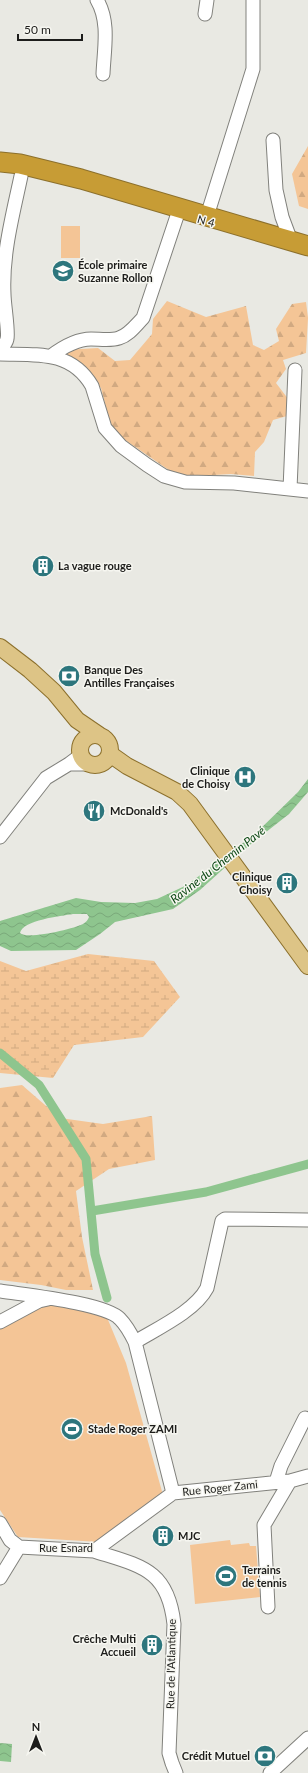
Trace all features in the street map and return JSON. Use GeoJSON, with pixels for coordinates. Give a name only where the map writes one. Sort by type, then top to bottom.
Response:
{"type":"FeatureCollection","features":[{"type":"Feature","properties":{"kind":"highway","name":"N 4"},"geometry":{"type":"LineString","coordinates":[[0,162],[20,164],[81,179],[300,243]]}},
{"type":"Feature","properties":{"kind":"highway","name":"N 4"},"geometry":{"type":"LineString","coordinates":[[0,171],[178,213],[288,244],[308,252]]}},
{"type":"Feature","properties":{"kind":"main road"},"geometry":{"type":"LineString","coordinates":[[0,647],[30,670],[54,692],[77,720],[108,742],[88,758]]}},
{"type":"Feature","properties":{"kind":"main road"},"geometry":{"type":"LineString","coordinates":[[77,720],[88,758]]}},
{"type":"Feature","properties":{"kind":"main road"},"geometry":{"type":"LineString","coordinates":[[88,758],[88,737],[99,735]]}},
{"type":"Feature","properties":{"kind":"main road"},"geometry":{"type":"LineString","coordinates":[[88,758],[127,766],[177,792],[190,804],[308,966]]}},
{"type":"Feature","properties":{"kind":"street"},"geometry":{"type":"LineString","coordinates":[[97,0],[103,10],[105,33],[103,74]]}},
{"type":"Feature","properties":{"kind":"street"},"geometry":{"type":"LineString","coordinates":[[205,14],[207,0]]}},
{"type":"Feature","properties":{"kind":"street"},"geometry":{"type":"LineString","coordinates":[[207,216],[253,69],[253,0]]}},
{"type":"Feature","properties":{"kind":"street"},"geometry":{"type":"LineString","coordinates":[[273,140],[276,190],[282,217],[300,243]]}},
{"type":"Feature","properties":{"kind":"street"},"geometry":{"type":"LineString","coordinates":[[0,349],[6,344],[8,336],[4,300],[4,267],[21,176]]}},
{"type":"Feature","properties":{"kind":"street"},"geometry":{"type":"LineString","coordinates":[[51,356],[62,348],[77,341],[89,339],[111,340],[121,338],[143,318],[178,213]]}},
{"type":"Feature","properties":{"kind":"street"},"geometry":{"type":"LineString","coordinates":[[0,354],[51,356],[71,364],[89,381],[94,393],[102,423],[112,437],[132,455],[164,476],[185,482],[234,483],[308,491]]}},
{"type":"Feature","properties":{"kind":"street"},"geometry":{"type":"LineString","coordinates":[[290,489],[295,370]]}},
{"type":"Feature","properties":{"kind":"street"},"geometry":{"type":"LineString","coordinates":[[0,837],[43,782],[88,758]]}},
{"type":"Feature","properties":{"kind":"street"},"geometry":{"type":"LineString","coordinates":[[135,1342],[188,1309],[203,1297],[207,1288],[222,1221],[230,1218],[308,1220]]}},
{"type":"Feature","properties":{"kind":"street","name":"Rue Roger Zami"},"geometry":{"type":"LineString","coordinates":[[0,1291],[49,1299],[110,1312],[120,1318],[135,1342],[173,1493],[290,1481],[308,1476]]}},
{"type":"Feature","properties":{"kind":"street"},"geometry":{"type":"LineString","coordinates":[[0,1322],[39,1301],[49,1299]]}},
{"type":"Feature","properties":{"kind":"street"},"geometry":{"type":"LineString","coordinates":[[276,1482],[281,1466],[305,1418]]}},
{"type":"Feature","properties":{"kind":"street"},"geometry":{"type":"LineString","coordinates":[[268,1607],[264,1525],[290,1481]]}},
{"type":"Feature","properties":{"kind":"street","name":"Rue Esnard"},"geometry":{"type":"LineString","coordinates":[[19,1547],[94,1551],[173,1493]]}},
{"type":"Feature","properties":{"kind":"street"},"geometry":{"type":"LineString","coordinates":[[0,1523],[10,1540],[19,1547],[0,1578]]}},
{"type":"Feature","properties":{"kind":"street","name":"Rue de l'Atlantique"},"geometry":{"type":"LineString","coordinates":[[94,1551],[144,1568],[161,1583],[171,1603],[174,1624],[169,1753],[176,1773]]}},
{"type":"Feature","properties":{"kind":"street"},"geometry":{"type":"LineString","coordinates":[[270,1773],[308,1738]]}},
{"type":"Feature","properties":{"kind":"green space"},"geometry":{"type":"Polygon","coordinates":[[[308,146],[308,209],[299,206],[292,174],[308,146]]]}},
{"type":"Feature","properties":{"kind":"green space"},"geometry":{"type":"Polygon","coordinates":[[[61,226],[80,226],[80,258],[61,258],[61,226]]]}},
{"type":"Feature","properties":{"kind":"green space"},"geometry":{"type":"Polygon","coordinates":[[[167,301],[206,317],[246,306],[253,345],[264,350],[279,341],[276,329],[292,304],[306,302],[308,318],[306,353],[283,360],[286,369],[276,383],[289,400],[287,416],[273,420],[264,442],[255,452],[254,476],[231,474],[197,476],[176,475],[112,431],[101,388],[84,368],[59,354],[63,350],[98,348],[115,361],[130,360],[152,334],[153,319],[167,301]]]}},
{"type":"Feature","properties":{"kind":"green space"},"geometry":{"type":"Polygon","coordinates":[[[88,954],[154,961],[180,997],[143,1037],[74,1045],[53,1078],[0,1073],[0,961],[26,971],[88,954]]]}},
{"type":"Feature","properties":{"kind":"green space"},"geometry":{"type":"Polygon","coordinates":[[[22,1085],[60,1118],[103,1124],[152,1116],[155,1160],[109,1169],[76,1191],[82,1237],[93,1290],[66,1290],[0,1280],[0,1088],[22,1085]]]}},
{"type":"Feature","properties":{"kind":"green space","name":"Stade Roger ZAMI"},"geometry":{"type":"Polygon","coordinates":[[[39,1303],[106,1315],[126,1363],[163,1495],[99,1542],[18,1537],[0,1510],[0,1323],[39,1303]]]}},
{"type":"Feature","properties":{"kind":"green space","name":"Terrains de tennis"},"geometry":{"type":"Polygon","coordinates":[[[230,1540],[231,1545],[249,1543],[250,1546],[256,1546],[260,1597],[195,1604],[190,1545],[230,1540]]]}},
{"type":"Feature","properties":{"kind":"water","name":"Ravine du Chemin Pavé"},"geometry":{"type":"Polygon","coordinates":[[[308,779],[308,792],[289,814],[252,843],[200,890],[173,909],[115,922],[76,950],[11,951],[0,946],[0,921],[76,898],[101,902],[135,903],[157,899],[187,885],[255,834],[298,792],[308,779]],[[73,914],[43,919],[28,925],[20,933],[24,935],[40,935],[78,926],[87,920],[89,917],[87,914],[73,914]]]}},
{"type":"Feature","properties":{"kind":"water"},"geometry":{"type":"Polygon","coordinates":[[[0,1743],[12,1744],[11,1762],[0,1761],[0,1743]]]}},
{"type":"Feature","properties":{"kind":"waterway"},"geometry":{"type":"LineString","coordinates":[[0,1053],[39,1085],[86,1159],[95,1254],[107,1298]]}},
{"type":"Feature","properties":{"kind":"waterway"},"geometry":{"type":"LineString","coordinates":[[92,1211],[206,1192],[308,1164]]}},
{"type":"Feature","properties":{"kind":"place","name":"École primaire Suzanne Rollon"},"geometry":{"type":"Point","coordinates":[63,271]}},
{"type":"Feature","properties":{"kind":"place","name":"La vague rouge"},"geometry":{"type":"Point","coordinates":[43,566]}},
{"type":"Feature","properties":{"kind":"place","name":"Banque Des Antilles Françaises"},"geometry":{"type":"Point","coordinates":[69,676]}},
{"type":"Feature","properties":{"kind":"place","name":"Clinique de Choisy"},"geometry":{"type":"Point","coordinates":[245,777]}},
{"type":"Feature","properties":{"kind":"place","name":"McDonald's"},"geometry":{"type":"Point","coordinates":[94,811]}},
{"type":"Feature","properties":{"kind":"place","name":"Clinique Choisy"},"geometry":{"type":"Point","coordinates":[287,883]}},
{"type":"Feature","properties":{"kind":"place","name":"Stade Roger ZAMI"},"geometry":{"type":"Point","coordinates":[72,1429]}},
{"type":"Feature","properties":{"kind":"place","name":"MJC"},"geometry":{"type":"Point","coordinates":[163,1536]}},
{"type":"Feature","properties":{"kind":"place","name":"Terrains de tennis"},"geometry":{"type":"Point","coordinates":[226,1576]}},
{"type":"Feature","properties":{"kind":"place","name":"Crêche Multi Accueil"},"geometry":{"type":"Point","coordinates":[152,1645]}},
{"type":"Feature","properties":{"kind":"place","name":"Crédit Mutuel"},"geometry":{"type":"Point","coordinates":[265,1756]}}]}
